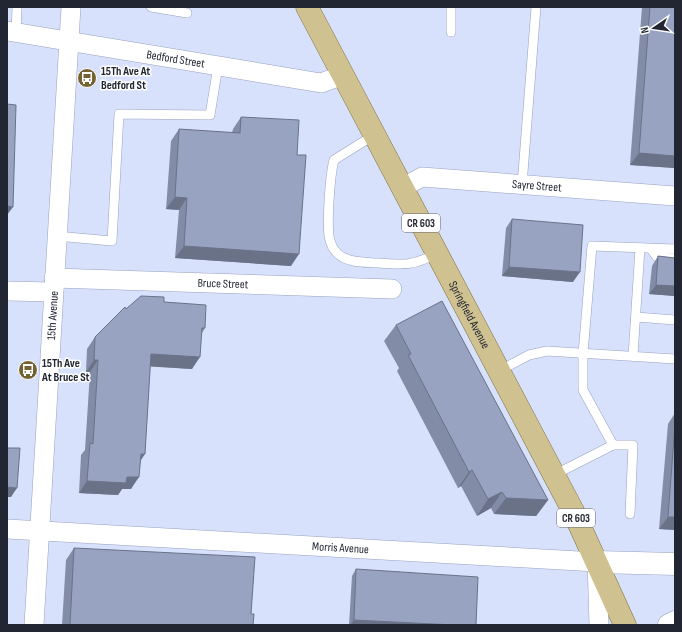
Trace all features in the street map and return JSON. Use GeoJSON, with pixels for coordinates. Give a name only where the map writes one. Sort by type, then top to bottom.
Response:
{"type":"FeatureCollection","features":[{"type":"Feature","properties":{"kind":"main road","name":"Springfield Avenue"},"geometry":{"type":"LineString","coordinates":[[306,7],[554,475],[597,562],[625,625]]}},
{"type":"Feature","properties":{"kind":"street","name":"15th Avenue"},"geometry":{"type":"LineString","coordinates":[[34,625],[56,236],[71,7]]}},
{"type":"Feature","properties":{"kind":"street","name":"Bedford Street"},"geometry":{"type":"LineString","coordinates":[[11,32],[321,83],[343,75]]}},
{"type":"Feature","properties":{"kind":"street","name":"Sayre Street"},"geometry":{"type":"LineString","coordinates":[[402,188],[422,177],[675,196]]}},
{"type":"Feature","properties":{"kind":"street","name":"Bruce Street"},"geometry":{"type":"LineString","coordinates":[[7,291],[54,285],[392,289]]}},
{"type":"Feature","properties":{"kind":"street","name":"Morris Avenue"},"geometry":{"type":"LineString","coordinates":[[7,529],[597,562],[675,564]]}},
{"type":"Feature","properties":{"kind":"street"},"geometry":{"type":"LineString","coordinates":[[597,562],[599,625]]}},
{"type":"Feature","properties":{"kind":"street"},"geometry":{"type":"LineString","coordinates":[[669,625],[675,622]]}},
{"type":"Feature","properties":{"kind":"lane"},"geometry":{"type":"LineString","coordinates":[[11,32],[17,7]]}},
{"type":"Feature","properties":{"kind":"lane"},"geometry":{"type":"LineString","coordinates":[[151,7],[187,13]]}},
{"type":"Feature","properties":{"kind":"lane"},"geometry":{"type":"LineString","coordinates":[[451,7],[451,32]]}},
{"type":"Feature","properties":{"kind":"lane"},"geometry":{"type":"LineString","coordinates":[[522,185],[536,7]]}},
{"type":"Feature","properties":{"kind":"lane"},"geometry":{"type":"LineString","coordinates":[[56,236],[112,241],[119,114],[210,116],[218,66]]}},
{"type":"Feature","properties":{"kind":"lane"},"geometry":{"type":"LineString","coordinates":[[374,135],[334,160],[329,236],[333,248],[337,253],[348,260],[409,265],[422,261],[437,253]]}},
{"type":"Feature","properties":{"kind":"lane"},"geometry":{"type":"LineString","coordinates":[[613,445],[583,390],[583,354],[592,246],[675,249]]}},
{"type":"Feature","properties":{"kind":"lane"},"geometry":{"type":"LineString","coordinates":[[633,356],[640,248]]}},
{"type":"Feature","properties":{"kind":"lane"},"geometry":{"type":"LineString","coordinates":[[651,249],[656,257],[675,258]]}},
{"type":"Feature","properties":{"kind":"lane"},"geometry":{"type":"LineString","coordinates":[[636,317],[675,320]]}},
{"type":"Feature","properties":{"kind":"lane"},"geometry":{"type":"LineString","coordinates":[[499,371],[529,355],[547,351],[675,358]]}},
{"type":"Feature","properties":{"kind":"lane"},"geometry":{"type":"LineString","coordinates":[[554,475],[613,445],[633,446],[630,514]]}},
{"type":"Feature","properties":{"kind":"building"},"geometry":{"type":"Polygon","coordinates":[[[650,7],[675,7],[675,156],[639,153],[650,7]]]}},
{"type":"Feature","properties":{"kind":"building"},"geometry":{"type":"Polygon","coordinates":[[[7,104],[16,105],[13,207],[7,206],[7,104]]]}},
{"type":"Feature","properties":{"kind":"building"},"geometry":{"type":"Polygon","coordinates":[[[241,117],[299,120],[297,155],[306,155],[299,254],[184,246],[187,198],[175,197],[179,129],[240,133],[241,117]]]}},
{"type":"Feature","properties":{"kind":"building"},"geometry":{"type":"Polygon","coordinates":[[[512,219],[583,225],[580,272],[509,267],[512,219]]]}},
{"type":"Feature","properties":{"kind":"building"},"geometry":{"type":"Polygon","coordinates":[[[658,256],[675,258],[675,286],[656,285],[658,256]]]}},
{"type":"Feature","properties":{"kind":"building"},"geometry":{"type":"Polygon","coordinates":[[[141,296],[164,297],[164,302],[206,305],[205,328],[202,328],[200,357],[151,354],[145,454],[141,454],[139,477],[127,477],[126,483],[87,481],[90,443],[93,444],[98,360],[94,360],[95,337],[125,307],[126,309],[141,296]]]}},
{"type":"Feature","properties":{"kind":"building"},"geometry":{"type":"Polygon","coordinates":[[[442,301],[548,500],[506,498],[502,492],[488,499],[472,470],[469,472],[408,355],[411,354],[396,325],[442,301]]]}},
{"type":"Feature","properties":{"kind":"building"},"geometry":{"type":"Polygon","coordinates":[[[675,424],[675,517],[668,517],[675,424]]]}},
{"type":"Feature","properties":{"kind":"building"},"geometry":{"type":"Polygon","coordinates":[[[7,448],[20,448],[17,488],[7,487],[7,448]]]}},
{"type":"Feature","properties":{"kind":"building"},"geometry":{"type":"Polygon","coordinates":[[[74,548],[255,557],[251,614],[254,614],[253,625],[70,625],[74,548]]]}},
{"type":"Feature","properties":{"kind":"building"},"geometry":{"type":"Polygon","coordinates":[[[356,569],[478,577],[476,625],[354,620],[356,569]]]}},
{"type":"Feature","properties":{"kind":"place","name":"15Th Ave At Bedford St"},"geometry":{"type":"Point","coordinates":[87,78]}},
{"type":"Feature","properties":{"kind":"place","name":"15Th Ave At Bruce St"},"geometry":{"type":"Point","coordinates":[28,370]}}]}
